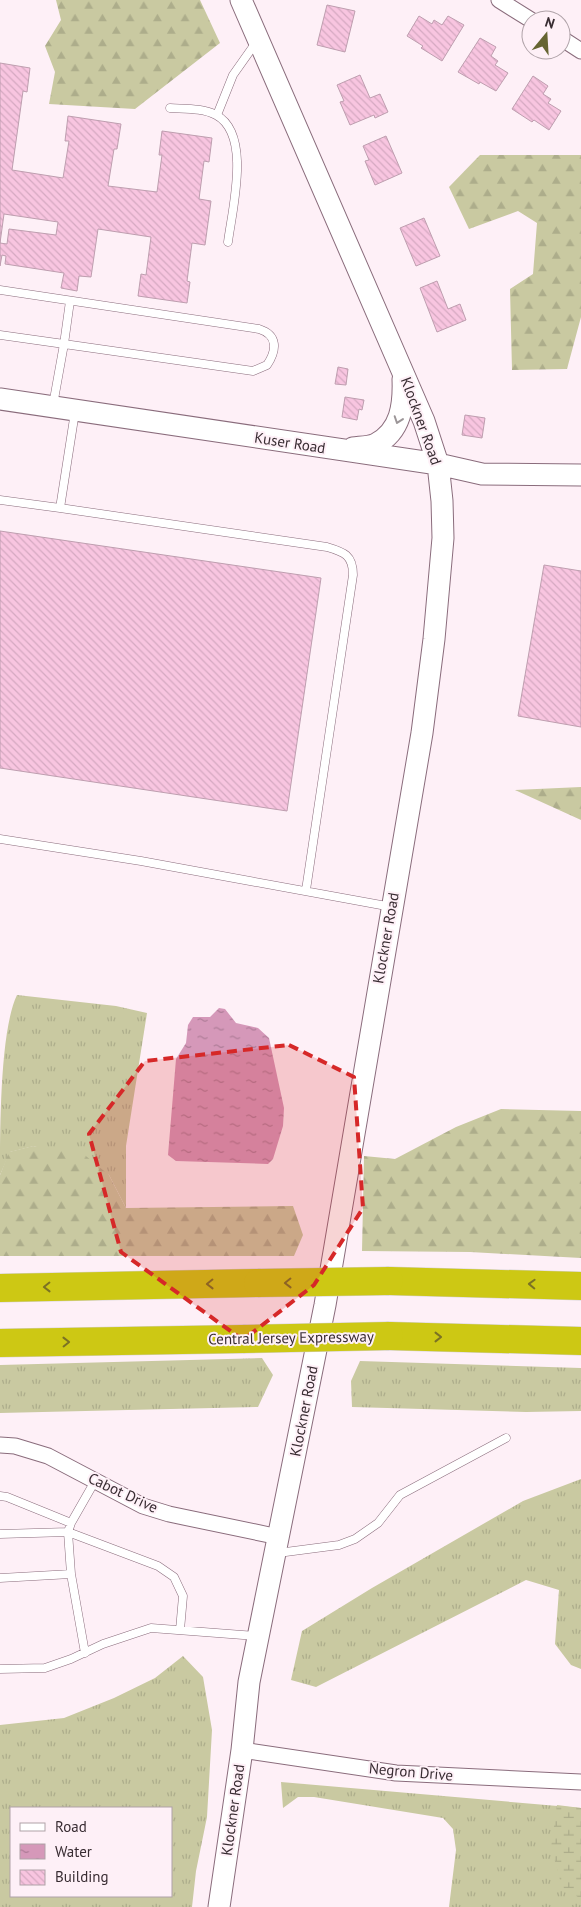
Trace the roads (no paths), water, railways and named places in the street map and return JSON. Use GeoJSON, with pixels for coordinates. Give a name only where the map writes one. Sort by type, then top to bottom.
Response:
{"type":"FeatureCollection","features":[{"type":"Feature","properties":{"kind":"highway"},"geometry":{"type":"LineString","coordinates":[[0,1288],[389,1281],[581,1286]]}},
{"type":"Feature","properties":{"kind":"highway","name":"Central Jersey Expressway"},"geometry":{"type":"LineString","coordinates":[[0,1344],[390,1336],[581,1341]]}},
{"type":"Feature","properties":{"kind":"main road","name":"Klockner Road"},"geometry":{"type":"LineString","coordinates":[[219,1907],[242,1750],[249,1682],[325,1305],[422,733],[434,639],[443,538],[438,464],[424,421],[241,0]]}},
{"type":"Feature","properties":{"kind":"main road"},"geometry":{"type":"LineString","coordinates":[[338,450],[374,445],[392,434],[398,422],[404,398],[403,372]]}},
{"type":"Feature","properties":{"kind":"main road","name":"Kuser Road"},"geometry":{"type":"LineString","coordinates":[[0,399],[438,464],[482,474],[581,475]]}},
{"type":"Feature","properties":{"kind":"street"},"geometry":{"type":"LineString","coordinates":[[499,0],[521,14]]}},
{"type":"Feature","properties":{"kind":"street","name":"Cabot Drive"},"geometry":{"type":"LineString","coordinates":[[0,1445],[15,1446],[48,1456],[143,1506],[277,1545]]}},
{"type":"Feature","properties":{"kind":"street","name":"Negron Drive"},"geometry":{"type":"LineString","coordinates":[[242,1750],[396,1773],[581,1782]]}},
{"type":"Feature","properties":{"kind":"lane"},"geometry":{"type":"LineString","coordinates":[[217,115],[233,75],[258,40]]}},
{"type":"Feature","properties":{"kind":"lane"},"geometry":{"type":"LineString","coordinates":[[170,108],[207,112],[217,115],[227,124],[234,141],[238,173],[228,242]]}},
{"type":"Feature","properties":{"kind":"lane"},"geometry":{"type":"LineString","coordinates":[[0,290],[70,302],[259,328],[271,335],[274,341],[273,352],[267,365],[253,371],[0,335]]}},
{"type":"Feature","properties":{"kind":"lane"},"geometry":{"type":"LineString","coordinates":[[52,407],[70,302]]}},
{"type":"Feature","properties":{"kind":"lane"},"geometry":{"type":"LineString","coordinates":[[60,508],[75,410]]}},
{"type":"Feature","properties":{"kind":"lane"},"geometry":{"type":"LineString","coordinates":[[0,500],[327,547],[340,550],[349,556],[353,566],[353,575],[306,890]]}},
{"type":"Feature","properties":{"kind":"lane"},"geometry":{"type":"LineString","coordinates":[[0,839],[141,861],[392,907]]}},
{"type":"Feature","properties":{"kind":"lane"},"geometry":{"type":"LineString","coordinates":[[277,1545],[339,1545],[355,1539],[378,1523],[400,1495],[506,1438]]}},
{"type":"Feature","properties":{"kind":"lane"},"geometry":{"type":"LineString","coordinates":[[85,1653],[71,1574],[68,1532],[71,1523],[95,1481]]}},
{"type":"Feature","properties":{"kind":"lane"},"geometry":{"type":"LineString","coordinates":[[0,1496],[7,1497],[71,1523]]}},
{"type":"Feature","properties":{"kind":"lane"},"geometry":{"type":"LineString","coordinates":[[0,1534],[68,1532],[158,1566],[174,1576],[183,1596],[180,1630]]}},
{"type":"Feature","properties":{"kind":"lane"},"geometry":{"type":"LineString","coordinates":[[0,1578],[71,1574]]}},
{"type":"Feature","properties":{"kind":"lane"},"geometry":{"type":"LineString","coordinates":[[0,1669],[45,1668],[103,1644],[151,1628],[259,1636]]}},
{"type":"Feature","properties":{"kind":"water"},"geometry":{"type":"Polygon","coordinates":[[[219,1008],[225,1009],[236,1023],[258,1028],[269,1038],[284,1108],[283,1126],[273,1159],[268,1164],[176,1161],[168,1155],[176,1059],[186,1043],[188,1025],[193,1017],[210,1017],[219,1008]]]}}]}
